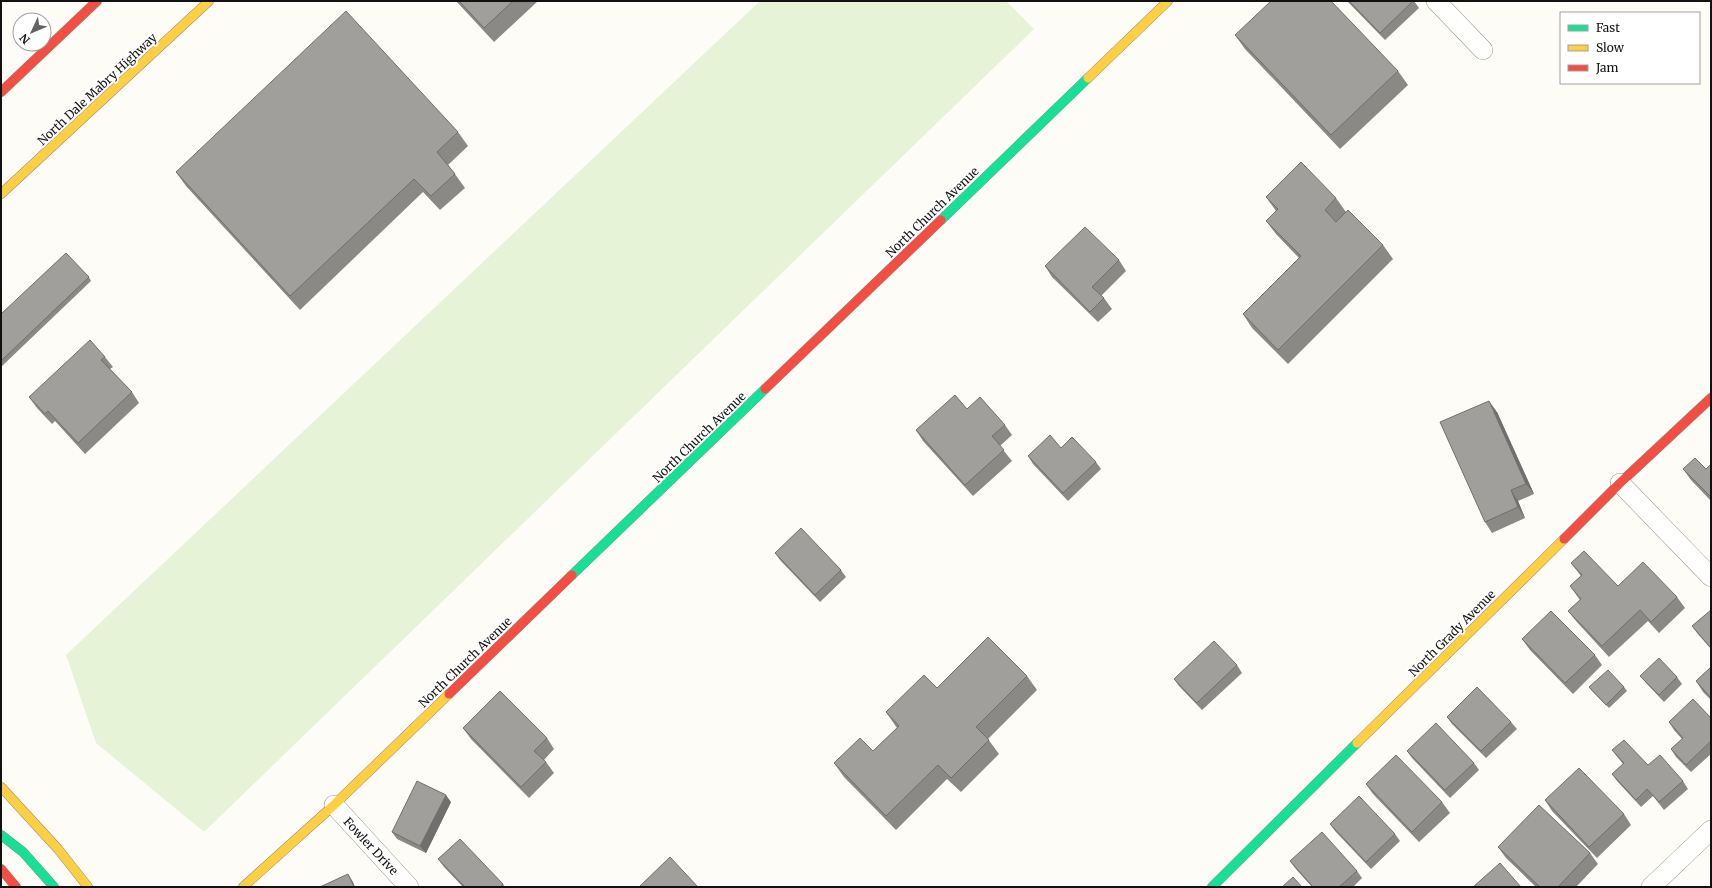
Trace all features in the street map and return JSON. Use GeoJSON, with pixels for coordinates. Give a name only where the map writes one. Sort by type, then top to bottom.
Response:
{"type":"FeatureCollection","features":[{"type":"Feature","properties":{"kind":"street"},"geometry":{"type":"LineString","coordinates":[[1,92],[97,1]]}},
{"type":"Feature","properties":{"kind":"street"},"geometry":{"type":"LineString","coordinates":[[186,24],[199,1]]}},
{"type":"Feature","properties":{"kind":"street","name":"North Dale Mabry Highway"},"geometry":{"type":"LineString","coordinates":[[1,194],[186,24],[209,1]]}},
{"type":"Feature","properties":{"kind":"street","name":"North Church Avenue"},"geometry":{"type":"LineString","coordinates":[[243,887],[334,806],[1168,1]]}},
{"type":"Feature","properties":{"kind":"street"},"geometry":{"type":"LineString","coordinates":[[1436,1],[1483,50]]}},
{"type":"Feature","properties":{"kind":"street","name":"North Grady Avenue"},"geometry":{"type":"LineString","coordinates":[[1212,887],[1620,483],[1711,398]]}},
{"type":"Feature","properties":{"kind":"street"},"geometry":{"type":"LineString","coordinates":[[1620,483],[1711,577]]}},
{"type":"Feature","properties":{"kind":"street"},"geometry":{"type":"LineString","coordinates":[[1,787],[58,849],[88,887]]}},
{"type":"Feature","properties":{"kind":"street","name":"Fowler Drive"},"geometry":{"type":"LineString","coordinates":[[334,806],[409,887]]}},
{"type":"Feature","properties":{"kind":"street"},"geometry":{"type":"LineString","coordinates":[[1651,887],[1711,830]]}},
{"type":"Feature","properties":{"kind":"street"},"geometry":{"type":"LineString","coordinates":[[1,835],[11,841],[39,869],[54,887]]}},
{"type":"Feature","properties":{"kind":"street"},"geometry":{"type":"LineString","coordinates":[[1,869],[16,887]]}},
{"type":"Feature","properties":{"kind":"green space"},"geometry":{"type":"Polygon","coordinates":[[[760,1],[1006,1],[1034,29],[204,832],[96,743],[66,655],[760,1]]]}},
{"type":"Feature","properties":{"kind":"building"},"geometry":{"type":"Polygon","coordinates":[[[459,1],[513,1],[484,28],[459,1]]]}},
{"type":"Feature","properties":{"kind":"building"},"geometry":{"type":"Polygon","coordinates":[[[1271,1],[1331,1],[1398,71],[1331,135],[1235,35],[1271,1]]]}},
{"type":"Feature","properties":{"kind":"building"},"geometry":{"type":"Polygon","coordinates":[[[1349,1],[1413,1],[1380,33],[1349,1]]]}},
{"type":"Feature","properties":{"kind":"building"},"geometry":{"type":"Polygon","coordinates":[[[346,11],[458,132],[437,152],[455,174],[431,196],[414,179],[290,296],[176,172],[346,11]]]}},
{"type":"Feature","properties":{"kind":"building"},"geometry":{"type":"Polygon","coordinates":[[[1301,162],[1336,198],[1325,210],[1336,222],[1348,210],[1383,245],[1278,350],[1243,314],[1301,256],[1266,221],[1278,209],[1266,197],[1301,162]]]}},
{"type":"Feature","properties":{"kind":"building"},"geometry":{"type":"Polygon","coordinates":[[[1085,227],[1119,260],[1092,287],[1104,298],[1090,312],[1045,266],[1085,227]]]}},
{"type":"Feature","properties":{"kind":"building"},"geometry":{"type":"Polygon","coordinates":[[[66,253],[89,277],[1,361],[1,314],[66,253]]]}},
{"type":"Feature","properties":{"kind":"building"},"geometry":{"type":"Polygon","coordinates":[[[90,340],[105,357],[101,360],[132,392],[78,443],[48,411],[45,414],[29,397],[90,340]]]}},
{"type":"Feature","properties":{"kind":"building"},"geometry":{"type":"Polygon","coordinates":[[[955,395],[967,409],[980,397],[1005,425],[992,436],[1004,450],[965,485],[916,430],[955,395]]]}},
{"type":"Feature","properties":{"kind":"building"},"geometry":{"type":"Polygon","coordinates":[[[1489,401],[1526,484],[1511,490],[1518,507],[1485,522],[1440,422],[1489,401]]]}},
{"type":"Feature","properties":{"kind":"building"},"geometry":{"type":"Polygon","coordinates":[[[1050,435],[1061,448],[1072,437],[1096,462],[1063,493],[1028,456],[1050,435]]]}},
{"type":"Feature","properties":{"kind":"building"},"geometry":{"type":"Polygon","coordinates":[[[1695,458],[1706,469],[1711,464],[1711,497],[1683,469],[1695,458]]]}},
{"type":"Feature","properties":{"kind":"building"},"geometry":{"type":"Polygon","coordinates":[[[801,528],[841,570],[815,595],[775,553],[801,528]]]}},
{"type":"Feature","properties":{"kind":"building"},"geometry":{"type":"Polygon","coordinates":[[[1584,551],[1618,586],[1643,562],[1677,597],[1651,622],[1640,610],[1602,646],[1568,611],[1581,599],[1570,586],[1582,575],[1571,563],[1584,551]]]}},
{"type":"Feature","properties":{"kind":"building"},"geometry":{"type":"Polygon","coordinates":[[[1711,610],[1711,648],[1692,626],[1711,610]]]}},
{"type":"Feature","properties":{"kind":"building"},"geometry":{"type":"Polygon","coordinates":[[[1551,611],[1595,655],[1565,683],[1522,639],[1551,611]]]}},
{"type":"Feature","properties":{"kind":"building"},"geometry":{"type":"Polygon","coordinates":[[[988,637],[1027,676],[976,727],[989,740],[951,778],[938,765],[886,816],[834,763],[860,738],[873,751],[899,726],[886,712],[924,675],[937,688],[988,637]]]}},
{"type":"Feature","properties":{"kind":"building"},"geometry":{"type":"Polygon","coordinates":[[[1214,641],[1237,665],[1197,703],[1174,679],[1214,641]]]}},
{"type":"Feature","properties":{"kind":"building"},"geometry":{"type":"Polygon","coordinates":[[[1659,658],[1677,677],[1659,695],[1640,676],[1659,658]]]}},
{"type":"Feature","properties":{"kind":"building"},"geometry":{"type":"Polygon","coordinates":[[[1711,667],[1711,698],[1696,681],[1711,667]]]}},
{"type":"Feature","properties":{"kind":"building"},"geometry":{"type":"Polygon","coordinates":[[[1608,670],[1624,687],[1606,705],[1589,687],[1608,670]]]}},
{"type":"Feature","properties":{"kind":"building"},"geometry":{"type":"Polygon","coordinates":[[[1477,687],[1511,722],[1481,751],[1447,717],[1477,687]]]}},
{"type":"Feature","properties":{"kind":"building"},"geometry":{"type":"Polygon","coordinates":[[[500,691],[547,738],[534,751],[546,762],[521,787],[463,728],[500,691]]]}},
{"type":"Feature","properties":{"kind":"building"},"geometry":{"type":"Polygon","coordinates":[[[1693,699],[1711,718],[1711,741],[1686,765],[1671,749],[1683,738],[1669,722],[1693,699]]]}},
{"type":"Feature","properties":{"kind":"building"},"geometry":{"type":"Polygon","coordinates":[[[1436,723],[1474,763],[1445,790],[1407,751],[1436,723]]]}},
{"type":"Feature","properties":{"kind":"building"},"geometry":{"type":"Polygon","coordinates":[[[1624,740],[1648,765],[1660,755],[1683,781],[1659,802],[1647,789],[1636,800],[1612,774],[1624,763],[1612,750],[1624,740]]]}},
{"type":"Feature","properties":{"kind":"building"},"geometry":{"type":"Polygon","coordinates":[[[1396,755],[1442,802],[1412,832],[1366,784],[1396,755]]]}},
{"type":"Feature","properties":{"kind":"building"},"geometry":{"type":"Polygon","coordinates":[[[1579,768],[1624,814],[1589,847],[1545,800],[1579,768]]]}},
{"type":"Feature","properties":{"kind":"building"},"geometry":{"type":"Polygon","coordinates":[[[417,781],[446,795],[420,846],[392,832],[417,781]]]}},
{"type":"Feature","properties":{"kind":"building"},"geometry":{"type":"Polygon","coordinates":[[[1359,796],[1395,834],[1366,862],[1330,824],[1359,796]]]}},
{"type":"Feature","properties":{"kind":"building"},"geometry":{"type":"Polygon","coordinates":[[[1539,805],[1590,853],[1558,887],[1540,887],[1498,847],[1539,805]]]}},
{"type":"Feature","properties":{"kind":"building"},"geometry":{"type":"Polygon","coordinates":[[[1322,832],[1357,871],[1339,887],[1313,887],[1290,861],[1322,832]]]}},
{"type":"Feature","properties":{"kind":"building"},"geometry":{"type":"Polygon","coordinates":[[[460,839],[503,884],[500,887],[465,887],[438,859],[460,839]]]}},
{"type":"Feature","properties":{"kind":"building"},"geometry":{"type":"Polygon","coordinates":[[[670,857],[698,887],[639,887],[670,857]]]}},
{"type":"Feature","properties":{"kind":"building"},"geometry":{"type":"Polygon","coordinates":[[[1500,863],[1521,887],[1473,887],[1500,863]]]}},
{"type":"Feature","properties":{"kind":"building"},"geometry":{"type":"Polygon","coordinates":[[[348,874],[354,887],[320,887],[348,874]]]}},
{"type":"Feature","properties":{"kind":"building"},"geometry":{"type":"Polygon","coordinates":[[[1293,877],[1302,887],[1282,887],[1293,877]]]}},
{"type":"Feature","properties":{"kind":"traffic: fast"},"geometry":{"type":"LineString","coordinates":[[941,220],[1088,78]]}},
{"type":"Feature","properties":{"kind":"traffic: fast"},"geometry":{"type":"LineString","coordinates":[[572,575],[765,389]]}},
{"type":"Feature","properties":{"kind":"traffic: fast"},"geometry":{"type":"LineString","coordinates":[[1212,887],[1357,743]]}},
{"type":"Feature","properties":{"kind":"traffic: fast"},"geometry":{"type":"LineString","coordinates":[[1,835],[23,852],[54,887]]}},
{"type":"Feature","properties":{"kind":"traffic: slow"},"geometry":{"type":"LineString","coordinates":[[1,194],[209,1]]}},
{"type":"Feature","properties":{"kind":"traffic: slow"},"geometry":{"type":"LineString","coordinates":[[1088,78],[1168,1]]}},
{"type":"Feature","properties":{"kind":"traffic: slow"},"geometry":{"type":"LineString","coordinates":[[1357,743],[1564,539]]}},
{"type":"Feature","properties":{"kind":"traffic: slow"},"geometry":{"type":"LineString","coordinates":[[243,887],[334,805],[449,694]]}},
{"type":"Feature","properties":{"kind":"traffic: slow"},"geometry":{"type":"LineString","coordinates":[[1,787],[58,849],[88,887]]}},
{"type":"Feature","properties":{"kind":"traffic: jam"},"geometry":{"type":"LineString","coordinates":[[1,92],[97,1]]}},
{"type":"Feature","properties":{"kind":"traffic: jam"},"geometry":{"type":"LineString","coordinates":[[765,389],[941,220]]}},
{"type":"Feature","properties":{"kind":"traffic: jam"},"geometry":{"type":"LineString","coordinates":[[1564,539],[1620,483],[1711,398]]}},
{"type":"Feature","properties":{"kind":"traffic: jam"},"geometry":{"type":"LineString","coordinates":[[449,694],[572,575]]}},
{"type":"Feature","properties":{"kind":"traffic: jam"},"geometry":{"type":"LineString","coordinates":[[1,869],[16,887]]}}]}
